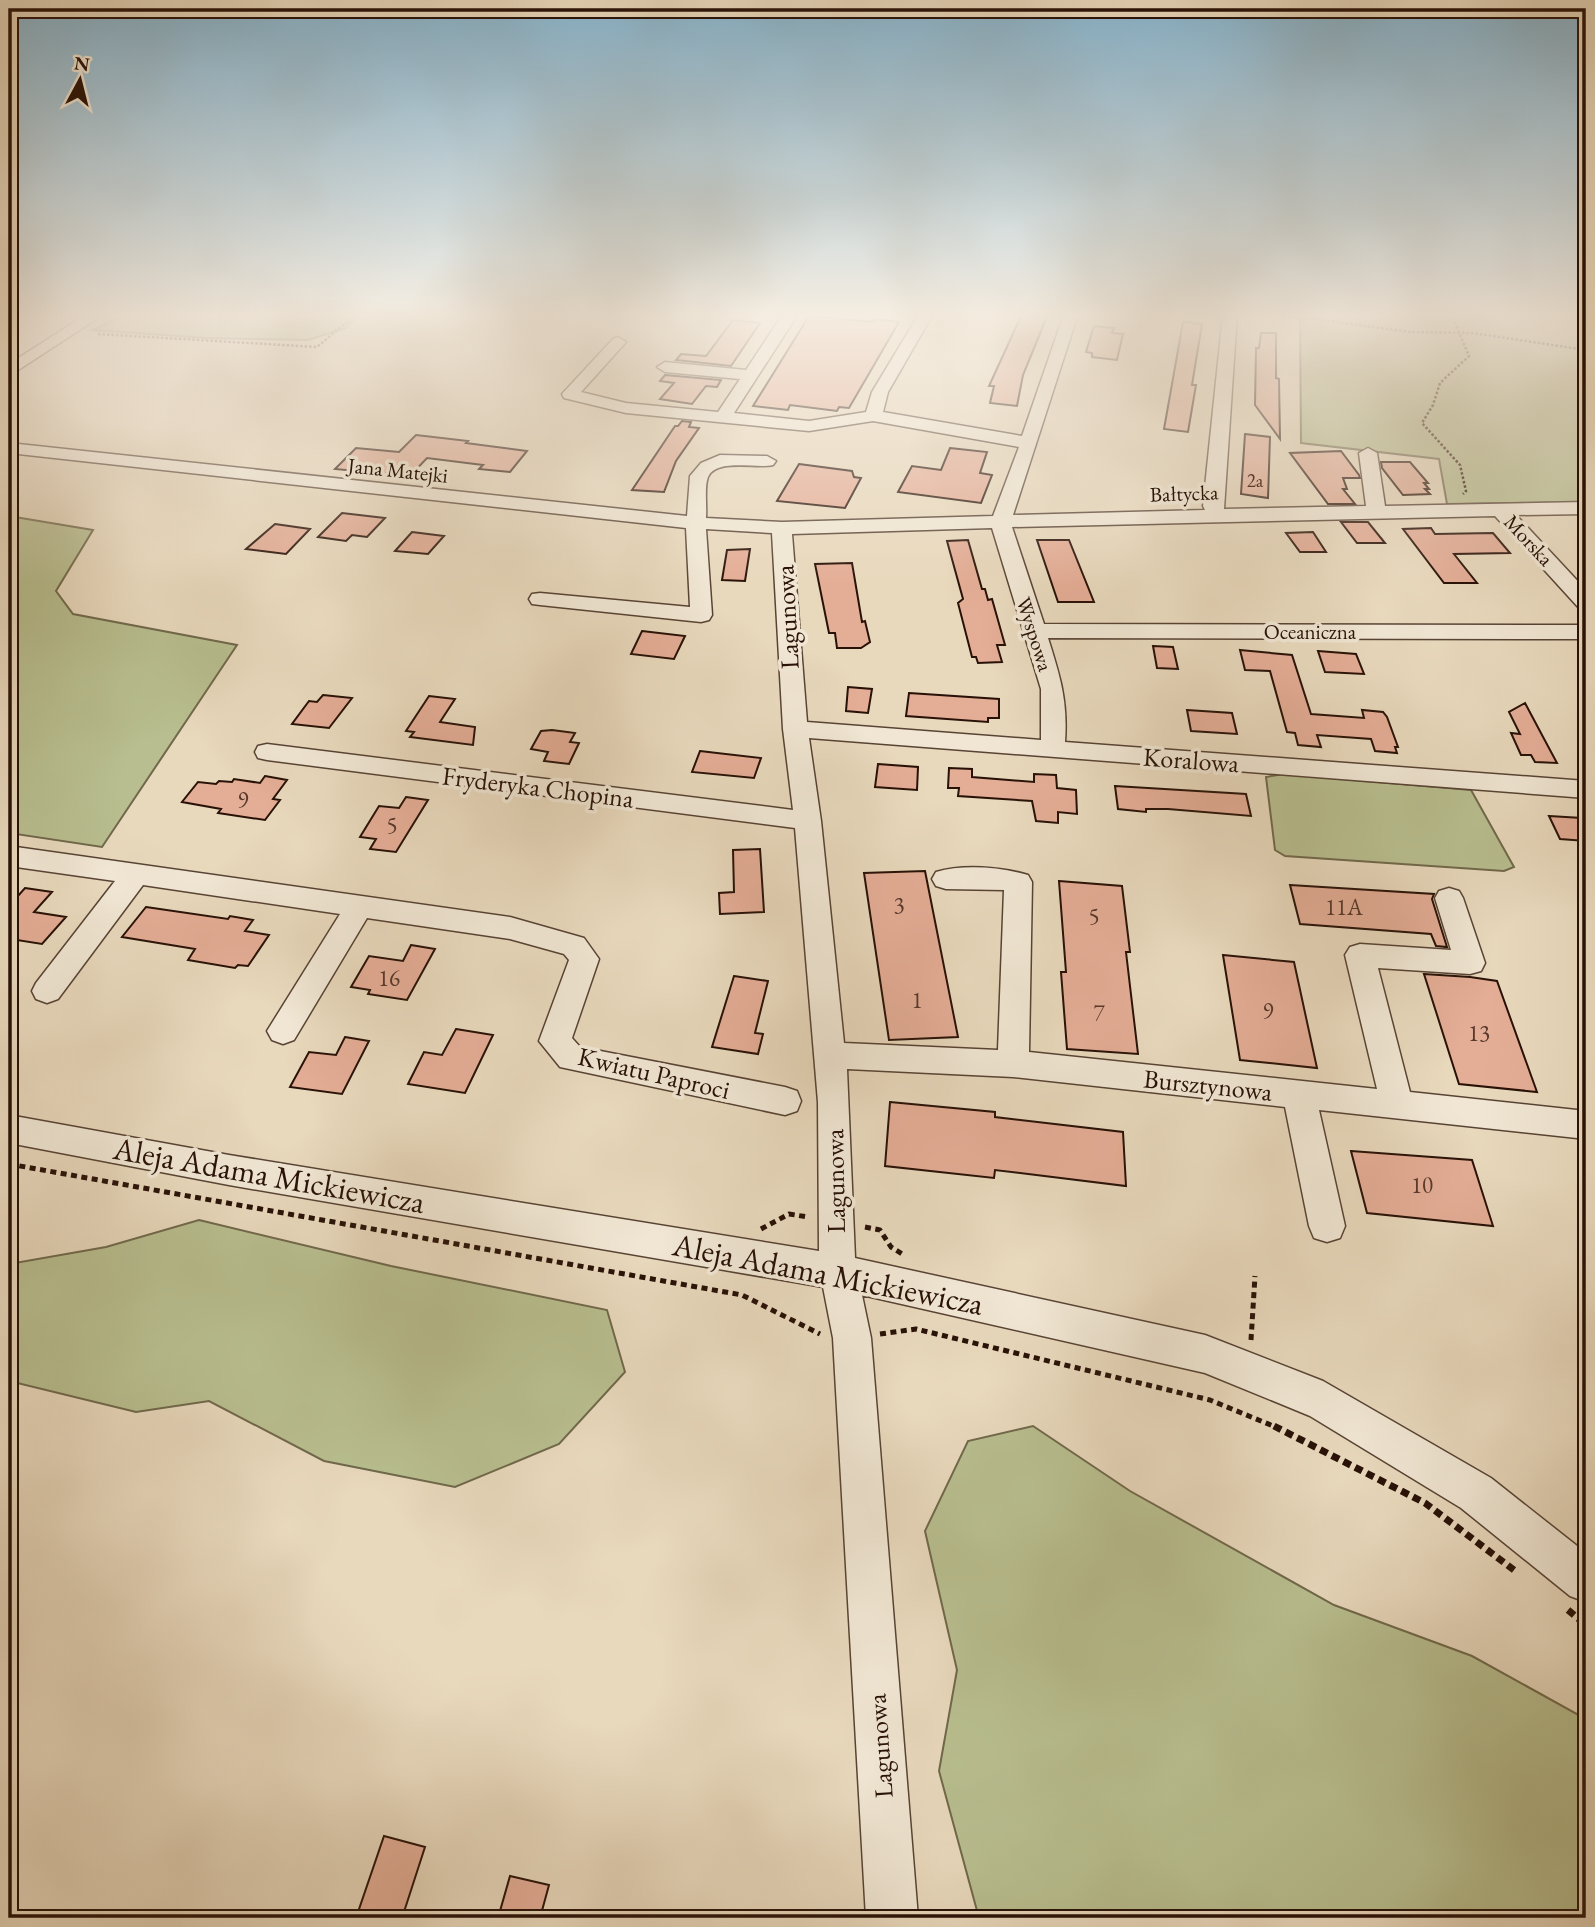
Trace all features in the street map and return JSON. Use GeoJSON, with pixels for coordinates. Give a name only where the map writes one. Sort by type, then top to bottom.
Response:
{"type":"FeatureCollection","features":[{"type":"Feature","properties":{"kind":"street"},"geometry":{"type":"LineString","coordinates":[[610,404],[626,408],[809,426],[873,416],[1029,443]]}},
{"type":"Feature","properties":{"kind":"street"},"geometry":{"type":"LineString","coordinates":[[724,416],[732,404]]}},
{"type":"Feature","properties":{"kind":"street"},"geometry":{"type":"LineString","coordinates":[[873,416],[877,404]]}},
{"type":"Feature","properties":{"kind":"street"},"geometry":{"type":"LineString","coordinates":[[1000,521],[1008,507],[1042,404]]}},
{"type":"Feature","properties":{"kind":"street"},"geometry":{"type":"LineString","coordinates":[[1217,515],[1213,506],[1222,404]]}},
{"type":"Feature","properties":{"kind":"street","name":"Jana Matejki"},"geometry":{"type":"LineString","coordinates":[[9,448],[397,493],[696,523],[782,528]]}},
{"type":"Feature","properties":{"kind":"street"},"geometry":{"type":"LineString","coordinates":[[1368,453],[1376,511]]}},
{"type":"Feature","properties":{"kind":"street"},"geometry":{"type":"LineString","coordinates":[[540,599],[701,615],[696,523],[699,476],[707,467],[720,460],[735,458],[767,461]]}},
{"type":"Feature","properties":{"kind":"street","name":"Bałtycka"},"geometry":{"type":"LineString","coordinates":[[782,528],[1448,509],[1586,508]]}},
{"type":"Feature","properties":{"kind":"street","name":"Morska"},"geometry":{"type":"LineString","coordinates":[[1500,509],[1586,603]]}},
{"type":"Feature","properties":{"kind":"street","name":"Wyspowa"},"geometry":{"type":"LineString","coordinates":[[1000,521],[1053,689],[1055,716],[1052,749]]}},
{"type":"Feature","properties":{"kind":"street","name":"Lagunowa"},"geometry":{"type":"LineString","coordinates":[[782,528],[795,729],[808,821],[834,1102],[838,1272],[852,1338],[892,1918]]}},
{"type":"Feature","properties":{"kind":"street","name":"Oceaniczna"},"geometry":{"type":"LineString","coordinates":[[1034,631],[1586,632]]}},
{"type":"Feature","properties":{"kind":"street","name":"Koralowa"},"geometry":{"type":"LineString","coordinates":[[795,729],[1586,790]]}},
{"type":"Feature","properties":{"kind":"street","name":"Fryderyka Chopina"},"geometry":{"type":"LineString","coordinates":[[267,752],[808,821]]}},
{"type":"Feature","properties":{"kind":"street","name":"Kwiatu Paproci"},"geometry":{"type":"LineString","coordinates":[[9,856],[510,928],[574,946],[583,958],[555,1041],[571,1058],[785,1101]]}},
{"type":"Feature","properties":{"kind":"street"},"geometry":{"type":"LineString","coordinates":[[47,991],[136,874]]}},
{"type":"Feature","properties":{"kind":"street"},"geometry":{"type":"LineString","coordinates":[[946,879],[998,879],[1018,882],[1013,1064]]}},
{"type":"Feature","properties":{"kind":"street"},"geometry":{"type":"LineString","coordinates":[[1397,1105],[1360,955],[1470,962],[1449,898]]}},
{"type":"Feature","properties":{"kind":"street"},"geometry":{"type":"LineString","coordinates":[[283,1031],[359,906]]}},
{"type":"Feature","properties":{"kind":"street","name":"Bursztynowa"},"geometry":{"type":"LineString","coordinates":[[830,1055],[1013,1064],[1586,1125]]}},
{"type":"Feature","properties":{"kind":"street"},"geometry":{"type":"LineString","coordinates":[[1299,1095],[1327,1226]]}},
{"type":"Feature","properties":{"kind":"street","name":"Aleja Adama Mickiewicza"},"geometry":{"type":"LineString","coordinates":[[9,1129],[229,1170],[838,1272],[1205,1354],[1324,1401],[1476,1493],[1586,1580]]}},
{"type":"Feature","properties":{"kind":"path"},"geometry":{"type":"LineString","coordinates":[[1433,404],[1422,422],[1460,465],[1466,491],[1448,509]]}},
{"type":"Feature","properties":{"kind":"path"},"geometry":{"type":"LineString","coordinates":[[1250,1372],[1255,1276]]}},
{"type":"Feature","properties":{"kind":"green space"},"geometry":{"type":"Polygon","coordinates":[[[1301,404],[1586,404],[1586,502],[1447,504],[1439,459],[1301,443],[1301,404]]]}},
{"type":"Feature","properties":{"kind":"green space"},"geometry":{"type":"Polygon","coordinates":[[[9,516],[93,530],[56,591],[73,614],[237,645],[102,847],[9,833],[9,516]]]}},
{"type":"Feature","properties":{"kind":"green space"},"geometry":{"type":"Polygon","coordinates":[[[1284,774],[1471,790],[1514,867],[1504,871],[1285,856],[1275,850],[1266,777],[1284,774]]]}},
{"type":"Feature","properties":{"kind":"green space"},"geometry":{"type":"Polygon","coordinates":[[[199,1220],[391,1266],[607,1310],[625,1372],[559,1444],[455,1487],[324,1461],[209,1401],[136,1412],[9,1381],[9,1264],[106,1247],[199,1220]]]}},
{"type":"Feature","properties":{"kind":"green space"},"geometry":{"type":"Polygon","coordinates":[[[1033,1426],[1130,1491],[1334,1605],[1472,1656],[1586,1719],[1586,1918],[979,1918],[939,1771],[957,1670],[925,1531],[968,1441],[1033,1426]]]}},
{"type":"Feature","properties":{"kind":"building"},"geometry":{"type":"Polygon","coordinates":[[[754,404],[851,404],[849,408],[839,407],[837,411],[790,405],[788,410],[753,406],[754,404]]]}},
{"type":"Feature","properties":{"kind":"building"},"geometry":{"type":"Polygon","coordinates":[[[1168,404],[1193,404],[1188,432],[1164,429],[1168,404]]]}},
{"type":"Feature","properties":{"kind":"building"},"geometry":{"type":"Polygon","coordinates":[[[1279,404],[1280,439],[1255,405],[1279,404]]]}},
{"type":"Feature","properties":{"kind":"building"},"geometry":{"type":"Polygon","coordinates":[[[682,421],[691,422],[689,427],[699,428],[676,461],[664,492],[632,490],[675,426],[682,421]]]}},
{"type":"Feature","properties":{"kind":"building"},"geometry":{"type":"Polygon","coordinates":[[[1245,434],[1270,437],[1268,498],[1241,494],[1245,434]]]}},
{"type":"Feature","properties":{"kind":"building"},"geometry":{"type":"Polygon","coordinates":[[[416,435],[527,451],[510,472],[479,469],[483,465],[427,458],[410,476],[335,469],[356,448],[399,452],[416,435]]]}},
{"type":"Feature","properties":{"kind":"building"},"geometry":{"type":"Polygon","coordinates":[[[950,448],[987,452],[980,473],[992,475],[981,503],[898,492],[912,466],[941,470],[950,448]]]}},
{"type":"Feature","properties":{"kind":"building"},"geometry":{"type":"Polygon","coordinates":[[[1341,451],[1360,478],[1343,478],[1347,489],[1343,489],[1355,504],[1328,504],[1290,453],[1341,451]]]}},
{"type":"Feature","properties":{"kind":"building"},"geometry":{"type":"Polygon","coordinates":[[[1381,462],[1410,462],[1428,483],[1424,483],[1429,489],[1425,489],[1430,494],[1403,495],[1382,468],[1381,462]]]}},
{"type":"Feature","properties":{"kind":"building"},"geometry":{"type":"Polygon","coordinates":[[[799,464],[852,471],[854,477],[861,478],[845,508],[777,501],[799,464]]]}},
{"type":"Feature","properties":{"kind":"building"},"geometry":{"type":"Polygon","coordinates":[[[342,513],[385,518],[367,537],[352,535],[346,541],[318,537],[342,513]]]}},
{"type":"Feature","properties":{"kind":"building"},"geometry":{"type":"Polygon","coordinates":[[[1341,522],[1368,522],[1385,543],[1357,543],[1341,522]]]}},
{"type":"Feature","properties":{"kind":"building"},"geometry":{"type":"Polygon","coordinates":[[[275,524],[310,529],[286,554],[246,549],[275,524]]]}},
{"type":"Feature","properties":{"kind":"building"},"geometry":{"type":"Polygon","coordinates":[[[1431,528],[1435,534],[1493,533],[1510,553],[1454,554],[1477,583],[1444,583],[1403,529],[1431,528]]]}},
{"type":"Feature","properties":{"kind":"building"},"geometry":{"type":"Polygon","coordinates":[[[412,532],[444,536],[428,554],[395,551],[412,532]]]}},
{"type":"Feature","properties":{"kind":"building"},"geometry":{"type":"Polygon","coordinates":[[[1313,532],[1326,552],[1300,552],[1286,533],[1313,532]]]}},
{"type":"Feature","properties":{"kind":"building"},"geometry":{"type":"Polygon","coordinates":[[[968,540],[982,589],[985,589],[988,600],[992,599],[1005,645],[997,645],[1002,662],[978,663],[976,657],[972,657],[958,603],[963,599],[947,541],[968,540]]]}},
{"type":"Feature","properties":{"kind":"building"},"geometry":{"type":"Polygon","coordinates":[[[1037,540],[1069,540],[1094,602],[1058,602],[1037,540]]]}},
{"type":"Feature","properties":{"kind":"building"},"geometry":{"type":"Polygon","coordinates":[[[750,549],[745,581],[722,580],[727,550],[750,549]]]}},
{"type":"Feature","properties":{"kind":"building"},"geometry":{"type":"Polygon","coordinates":[[[852,563],[862,622],[865,621],[870,642],[861,648],[837,648],[835,633],[829,633],[815,564],[852,563]]]}},
{"type":"Feature","properties":{"kind":"building"},"geometry":{"type":"Polygon","coordinates":[[[642,631],[685,636],[674,659],[631,654],[642,631]]]}},
{"type":"Feature","properties":{"kind":"building"},"geometry":{"type":"Polygon","coordinates":[[[1153,646],[1173,647],[1178,669],[1157,668],[1153,646]]]}},
{"type":"Feature","properties":{"kind":"building"},"geometry":{"type":"Polygon","coordinates":[[[1240,650],[1292,655],[1311,714],[1364,718],[1362,710],[1383,712],[1398,747],[1395,747],[1397,753],[1375,751],[1371,739],[1317,735],[1321,747],[1298,745],[1295,733],[1287,732],[1270,671],[1245,670],[1240,650]]]}},
{"type":"Feature","properties":{"kind":"building"},"geometry":{"type":"Polygon","coordinates":[[[1318,651],[1356,654],[1364,674],[1325,672],[1318,651]]]}},
{"type":"Feature","properties":{"kind":"building"},"geometry":{"type":"Polygon","coordinates":[[[848,687],[872,689],[868,713],[846,711],[848,687]]]}},
{"type":"Feature","properties":{"kind":"building"},"geometry":{"type":"Polygon","coordinates":[[[909,693],[999,699],[999,718],[988,718],[988,722],[906,716],[909,693]]]}},
{"type":"Feature","properties":{"kind":"building"},"geometry":{"type":"Polygon","coordinates":[[[323,695],[352,698],[329,728],[292,724],[309,701],[317,702],[323,695]]]}},
{"type":"Feature","properties":{"kind":"building"},"geometry":{"type":"Polygon","coordinates":[[[429,696],[455,699],[440,722],[475,727],[473,745],[410,737],[414,732],[406,731],[429,696]]]}},
{"type":"Feature","properties":{"kind":"building"},"geometry":{"type":"Polygon","coordinates":[[[1525,703],[1557,763],[1535,762],[1531,755],[1521,755],[1511,733],[1520,734],[1509,712],[1525,703]]]}},
{"type":"Feature","properties":{"kind":"building"},"geometry":{"type":"Polygon","coordinates":[[[1187,710],[1232,713],[1237,734],[1191,731],[1187,710]]]}},
{"type":"Feature","properties":{"kind":"building"},"geometry":{"type":"Polygon","coordinates":[[[541,731],[575,733],[570,742],[579,743],[569,764],[544,761],[548,752],[531,749],[541,731]]]}},
{"type":"Feature","properties":{"kind":"building"},"geometry":{"type":"Polygon","coordinates":[[[700,751],[761,758],[754,778],[692,772],[700,751]]]}},
{"type":"Feature","properties":{"kind":"building"},"geometry":{"type":"Polygon","coordinates":[[[878,764],[918,767],[917,790],[875,787],[878,764]]]}},
{"type":"Feature","properties":{"kind":"building"},"geometry":{"type":"Polygon","coordinates":[[[949,768],[972,769],[972,777],[1034,782],[1034,774],[1056,775],[1057,788],[1076,790],[1077,814],[1058,812],[1058,823],[1036,821],[1032,801],[958,796],[959,788],[948,788],[949,768]]]}},
{"type":"Feature","properties":{"kind":"building"},"geometry":{"type":"Polygon","coordinates":[[[265,776],[287,780],[273,799],[280,800],[265,820],[218,813],[221,809],[182,802],[198,782],[216,784],[219,781],[232,782],[234,779],[260,783],[265,776]]]}},
{"type":"Feature","properties":{"kind":"building"},"geometry":{"type":"Polygon","coordinates":[[[1115,786],[1246,794],[1251,816],[1168,809],[1146,809],[1146,812],[1118,809],[1115,786]]]}},
{"type":"Feature","properties":{"kind":"building"},"geometry":{"type":"Polygon","coordinates":[[[406,797],[428,800],[396,852],[370,849],[376,839],[360,837],[379,806],[399,808],[406,797]]]}},
{"type":"Feature","properties":{"kind":"building"},"geometry":{"type":"Polygon","coordinates":[[[1549,816],[1582,818],[1586,826],[1586,841],[1560,839],[1549,816]]]}},
{"type":"Feature","properties":{"kind":"building"},"geometry":{"type":"Polygon","coordinates":[[[760,849],[764,912],[720,914],[719,893],[734,892],[733,850],[760,849]]]}},
{"type":"Feature","properties":{"kind":"building"},"geometry":{"type":"Polygon","coordinates":[[[925,871],[958,1037],[889,1040],[864,873],[925,871]]]}},
{"type":"Feature","properties":{"kind":"building"},"geometry":{"type":"Polygon","coordinates":[[[1059,881],[1122,886],[1130,952],[1126,952],[1138,1054],[1067,1049],[1061,972],[1066,972],[1059,881]]]}},
{"type":"Feature","properties":{"kind":"building"},"geometry":{"type":"Polygon","coordinates":[[[1290,885],[1434,894],[1432,899],[1447,947],[1436,946],[1431,934],[1300,924],[1290,885]]]}},
{"type":"Feature","properties":{"kind":"building"},"geometry":{"type":"Polygon","coordinates":[[[25,888],[52,892],[34,912],[66,917],[42,944],[11,939],[9,941],[9,906],[25,888]]]}},
{"type":"Feature","properties":{"kind":"building"},"geometry":{"type":"Polygon","coordinates":[[[146,907],[253,920],[245,931],[269,935],[248,966],[238,965],[235,968],[188,960],[195,949],[122,937],[146,907]]]}},
{"type":"Feature","properties":{"kind":"building"},"geometry":{"type":"Polygon","coordinates":[[[411,945],[435,949],[407,1000],[368,994],[370,990],[351,987],[369,956],[403,961],[411,945]]]}},
{"type":"Feature","properties":{"kind":"building"},"geometry":{"type":"Polygon","coordinates":[[[1223,955],[1294,962],[1317,1068],[1240,1060],[1223,955]]]}},
{"type":"Feature","properties":{"kind":"building"},"geometry":{"type":"Polygon","coordinates":[[[1424,974],[1497,981],[1537,1092],[1459,1084],[1424,974]]]}},
{"type":"Feature","properties":{"kind":"building"},"geometry":{"type":"Polygon","coordinates":[[[734,976],[768,981],[755,1033],[763,1034],[758,1054],[712,1047],[734,976]]]}},
{"type":"Feature","properties":{"kind":"building"},"geometry":{"type":"Polygon","coordinates":[[[456,1029],[493,1035],[465,1093],[408,1084],[424,1052],[442,1055],[456,1029]]]}},
{"type":"Feature","properties":{"kind":"building"},"geometry":{"type":"Polygon","coordinates":[[[345,1037],[369,1041],[342,1094],[290,1087],[309,1052],[336,1055],[345,1037]]]}},
{"type":"Feature","properties":{"kind":"building"},"geometry":{"type":"Polygon","coordinates":[[[890,1102],[995,1112],[995,1117],[1123,1132],[1126,1186],[995,1170],[994,1178],[885,1166],[890,1102]]]}},
{"type":"Feature","properties":{"kind":"building"},"geometry":{"type":"Polygon","coordinates":[[[1351,1151],[1472,1160],[1493,1226],[1367,1213],[1351,1151]]]}},
{"type":"Feature","properties":{"kind":"building"},"geometry":{"type":"Polygon","coordinates":[[[384,1836],[425,1847],[402,1918],[356,1918],[384,1836]]]}},
{"type":"Feature","properties":{"kind":"building"},"geometry":{"type":"Polygon","coordinates":[[[510,1876],[549,1885],[540,1918],[498,1918],[510,1876]]]}}]}
